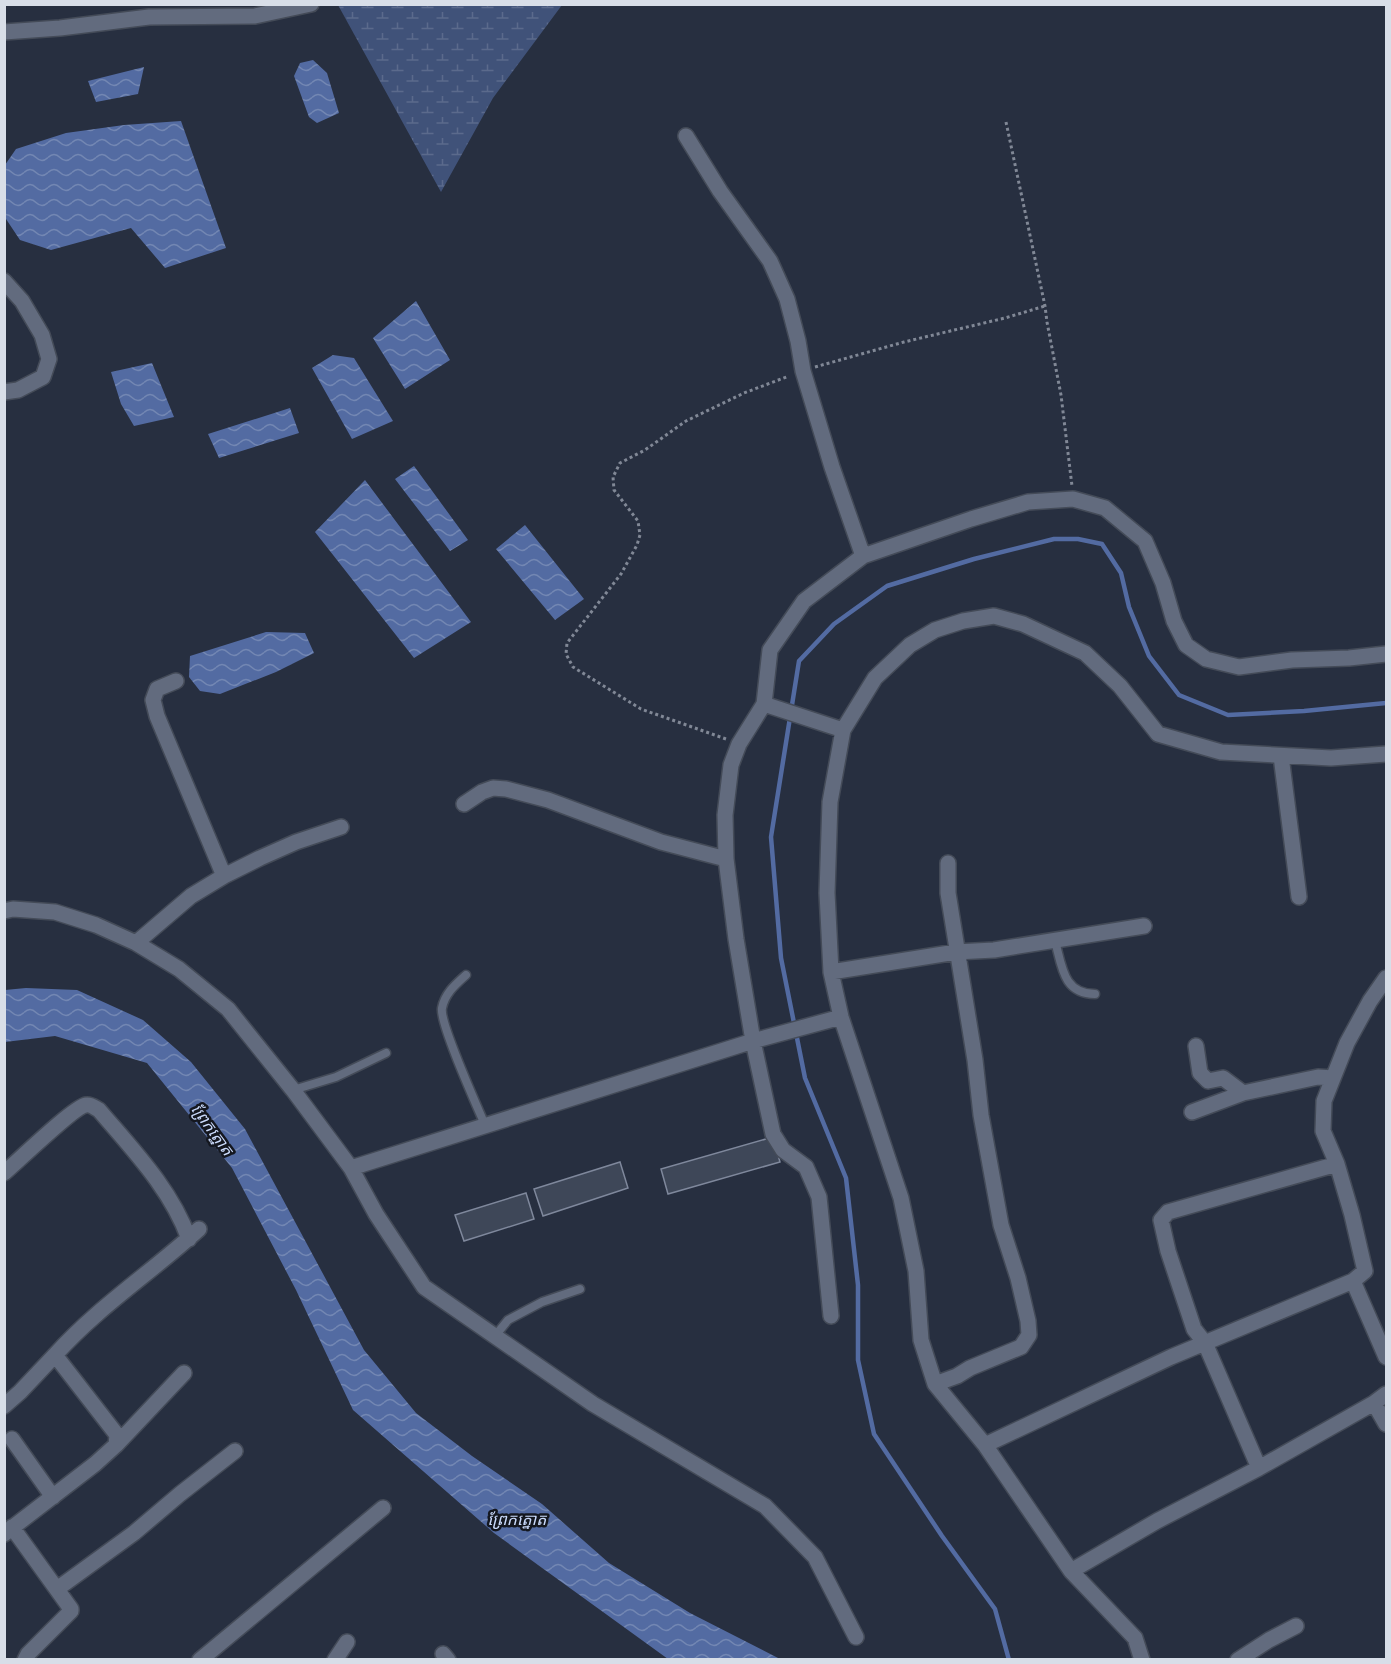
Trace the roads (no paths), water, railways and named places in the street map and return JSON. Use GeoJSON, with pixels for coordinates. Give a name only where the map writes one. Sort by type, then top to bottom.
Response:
{"type":"FeatureCollection","features":[{"type":"Feature","properties":{"kind":"street"},"geometry":{"type":"LineString","coordinates":[[4,32],[149,17],[255,16],[311,4]]}},
{"type":"Feature","properties":{"kind":"street"},"geometry":{"type":"LineString","coordinates":[[686,136],[720,192],[770,261],[787,299],[803,371],[832,467],[863,556]]}},
{"type":"Feature","properties":{"kind":"street"},"geometry":{"type":"LineString","coordinates":[[4,281],[22,301],[42,335],[49,359],[44,377],[18,390],[4,392]]}},
{"type":"Feature","properties":{"kind":"street"},"geometry":{"type":"LineString","coordinates":[[831,1316],[819,1197],[806,1167],[783,1150],[773,1134],[753,1041],[736,939],[726,859],[725,815],[731,765],[740,744],[764,704],[770,650],[804,601],[863,556],[1028,502],[1073,499],[1105,508],[1145,541],[1163,583],[1174,621],[1186,645],[1206,659],[1239,667],[1292,660],[1386,654]]}},
{"type":"Feature","properties":{"kind":"street"},"geometry":{"type":"LineString","coordinates":[[1142,1659],[1135,1638],[1071,1571],[985,1445],[935,1384],[921,1340],[916,1271],[901,1198],[841,1017],[831,972],[826,893],[830,802],[843,730],[875,678],[910,645],[935,630],[963,621],[994,616],[1023,624],[1085,653],[1120,686],[1158,734],[1221,752],[1331,758],[1386,754]]}},
{"type":"Feature","properties":{"kind":"street"},"geometry":{"type":"LineString","coordinates":[[176,681],[157,689],[153,700],[157,716],[224,876]]}},
{"type":"Feature","properties":{"kind":"street"},"geometry":{"type":"LineString","coordinates":[[764,704],[843,730]]}},
{"type":"Feature","properties":{"kind":"street"},"geometry":{"type":"LineString","coordinates":[[1281,756],[1299,897]]}},
{"type":"Feature","properties":{"kind":"street"},"geometry":{"type":"LineString","coordinates":[[464,804],[492,788],[506,789],[548,800],[661,842],[726,859]]}},
{"type":"Feature","properties":{"kind":"street"},"geometry":{"type":"LineString","coordinates":[[136,943],[191,896],[224,876],[296,842],[341,827]]}},
{"type":"Feature","properties":{"kind":"street"},"geometry":{"type":"LineString","coordinates":[[935,1384],[957,1377],[970,1368],[1021,1347],[1029,1335],[1018,1278],[1001,1226],[981,1115],[975,1060],[948,893],[948,863]]}},
{"type":"Feature","properties":{"kind":"street"},"geometry":{"type":"LineString","coordinates":[[4,911],[13,909],[54,912],[96,925],[136,943],[179,969],[228,1009],[293,1090],[351,1168],[376,1214],[424,1287],[593,1404],[765,1506],[815,1557],[856,1637]]}},
{"type":"Feature","properties":{"kind":"street"},"geometry":{"type":"LineString","coordinates":[[831,972],[956,952],[994,950],[1144,926]]}},
{"type":"Feature","properties":{"kind":"street"},"geometry":{"type":"LineString","coordinates":[[985,1445],[1205,1343],[1353,1281],[1365,1271],[1337,1164],[1323,1131],[1324,1101],[1347,1043],[1370,1001],[1386,978]]}},
{"type":"Feature","properties":{"kind":"street"},"geometry":{"type":"LineString","coordinates":[[351,1168],[753,1041],[841,1017]]}},
{"type":"Feature","properties":{"kind":"street"},"geometry":{"type":"LineString","coordinates":[[1196,1046],[1200,1073],[1208,1081],[1223,1078],[1243,1093]]}},
{"type":"Feature","properties":{"kind":"street"},"geometry":{"type":"LineString","coordinates":[[1192,1112],[1243,1093],[1318,1077],[1333,1078]]}},
{"type":"Feature","properties":{"kind":"street"},"geometry":{"type":"LineString","coordinates":[[4,1173],[73,1112],[87,1104],[99,1110],[153,1175],[194,1234],[116,1296],[66,1342],[4,1406]]}},
{"type":"Feature","properties":{"kind":"street"},"geometry":{"type":"LineString","coordinates":[[1259,1468],[1205,1343],[1194,1329],[1168,1251],[1161,1220],[1168,1212],[1337,1164]]}},
{"type":"Feature","properties":{"kind":"street"},"geometry":{"type":"LineString","coordinates":[[1353,1281],[1386,1357]]}},
{"type":"Feature","properties":{"kind":"street"},"geometry":{"type":"LineString","coordinates":[[55,1355],[117,1435],[116,1444]]}},
{"type":"Feature","properties":{"kind":"street"},"geometry":{"type":"LineString","coordinates":[[24,1659],[71,1609],[8,1531],[95,1464],[184,1373]]}},
{"type":"Feature","properties":{"kind":"street"},"geometry":{"type":"LineString","coordinates":[[1071,1571],[1157,1521],[1259,1468],[1380,1399],[1386,1424]]}},
{"type":"Feature","properties":{"kind":"street"},"geometry":{"type":"LineString","coordinates":[[12,1439],[53,1497]]}},
{"type":"Feature","properties":{"kind":"street"},"geometry":{"type":"LineString","coordinates":[[57,1589],[134,1533],[235,1451]]}},
{"type":"Feature","properties":{"kind":"street"},"geometry":{"type":"LineString","coordinates":[[200,1659],[383,1508]]}},
{"type":"Feature","properties":{"kind":"street"},"geometry":{"type":"LineString","coordinates":[[1238,1659],[1296,1626]]}},
{"type":"Feature","properties":{"kind":"street"},"geometry":{"type":"LineString","coordinates":[[335,1659],[347,1642]]}},
{"type":"Feature","properties":{"kind":"lane"},"geometry":{"type":"LineString","coordinates":[[1055,941],[1069,985],[1084,994],[1095,994]]}},
{"type":"Feature","properties":{"kind":"lane"},"geometry":{"type":"LineString","coordinates":[[466,975],[449,992],[441,1010],[449,1037],[485,1125]]}},
{"type":"Feature","properties":{"kind":"lane"},"geometry":{"type":"LineString","coordinates":[[293,1090],[336,1077],[386,1053]]}},
{"type":"Feature","properties":{"kind":"lane"},"geometry":{"type":"LineString","coordinates":[[495,1336],[508,1320],[542,1302],[580,1289]]}},
{"type":"Feature","properties":{"kind":"water"},"geometry":{"type":"Polygon","coordinates":[[[313,60],[327,73],[339,113],[317,123],[309,117],[294,76],[300,63],[313,60]]]}},
{"type":"Feature","properties":{"kind":"water"},"geometry":{"type":"Polygon","coordinates":[[[144,67],[138,94],[96,102],[88,81],[144,67]]]}},
{"type":"Feature","properties":{"kind":"water"},"geometry":{"type":"Polygon","coordinates":[[[181,121],[226,248],[165,268],[131,228],[51,250],[20,240],[6,219],[4,214],[5,165],[16,149],[66,133],[124,125],[181,121]]]}},
{"type":"Feature","properties":{"kind":"water"},"geometry":{"type":"Polygon","coordinates":[[[416,301],[450,360],[405,389],[373,338],[416,301]]]}},
{"type":"Feature","properties":{"kind":"water"},"geometry":{"type":"Polygon","coordinates":[[[333,355],[354,358],[393,421],[352,439],[312,368],[333,355]]]}},
{"type":"Feature","properties":{"kind":"water"},"geometry":{"type":"Polygon","coordinates":[[[152,363],[174,417],[134,426],[121,404],[111,372],[152,363]]]}},
{"type":"Feature","properties":{"kind":"water"},"geometry":{"type":"Polygon","coordinates":[[[290,408],[299,433],[219,458],[208,434],[290,408]]]}},
{"type":"Feature","properties":{"kind":"water"},"geometry":{"type":"Polygon","coordinates":[[[414,466],[468,540],[450,551],[395,479],[414,466]]]}},
{"type":"Feature","properties":{"kind":"water"},"geometry":{"type":"Polygon","coordinates":[[[365,480],[471,622],[414,658],[315,532],[365,480]]]}},
{"type":"Feature","properties":{"kind":"water"},"geometry":{"type":"Polygon","coordinates":[[[525,525],[584,599],[555,620],[496,549],[525,525]]]}},
{"type":"Feature","properties":{"kind":"water"},"geometry":{"type":"Polygon","coordinates":[[[266,632],[305,633],[314,653],[276,672],[220,694],[200,691],[189,677],[190,656],[266,632]]]}},
{"type":"Feature","properties":{"kind":"water","name":"ព្រែកត្នោត"},"geometry":{"type":"Polygon","coordinates":[[[26,988],[77,990],[143,1020],[191,1062],[245,1129],[364,1350],[416,1413],[472,1456],[542,1504],[609,1563],[690,1613],[780,1659],[668,1659],[494,1533],[353,1410],[296,1290],[232,1168],[147,1063],[55,1036],[5,1042],[5,990],[26,988]]]}},
{"type":"Feature","properties":{"kind":"waterway"},"geometry":{"type":"LineString","coordinates":[[1009,1660],[995,1609],[942,1536],[874,1434],[858,1360],[858,1285],[846,1178],[805,1078],[781,958],[771,837],[799,661],[834,624],[887,586],[974,559],[1054,539],[1078,539],[1102,544],[1121,573],[1129,607],[1149,656],[1179,695],[1228,715],[1386,703]]}}]}
